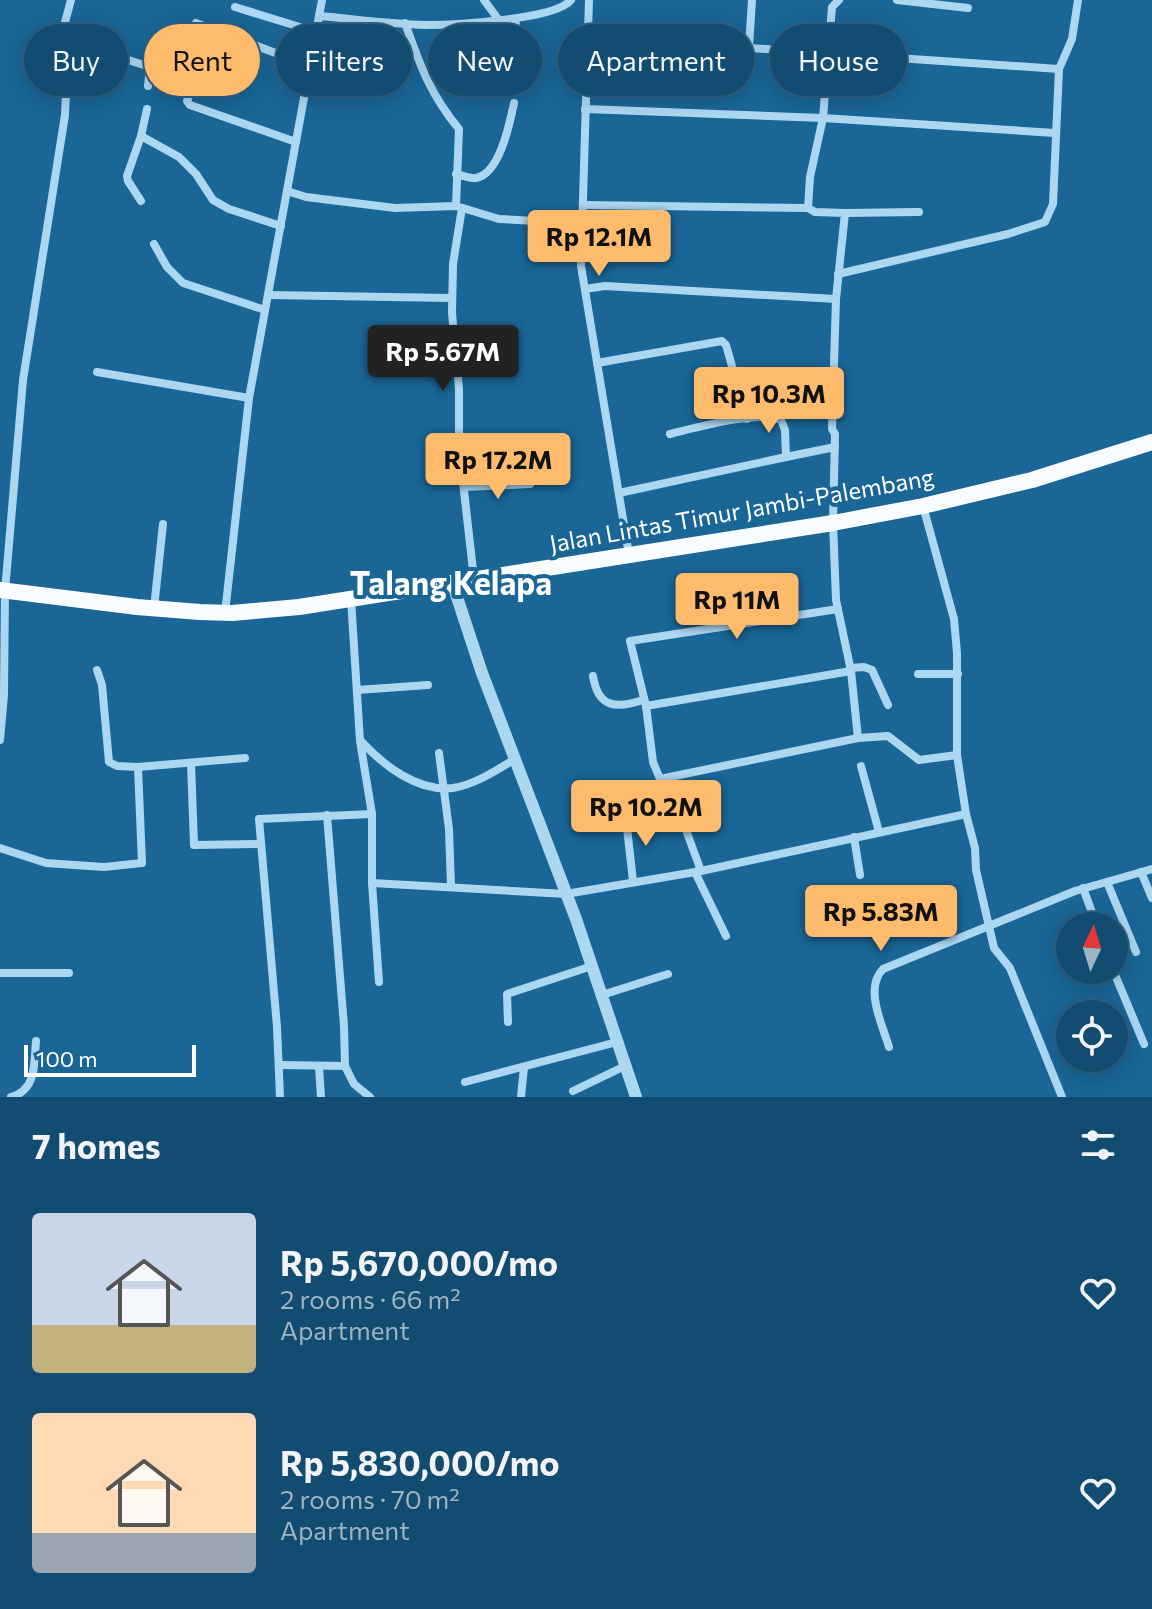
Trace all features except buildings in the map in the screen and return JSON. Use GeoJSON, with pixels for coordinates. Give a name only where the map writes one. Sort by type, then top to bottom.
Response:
{"type":"FeatureCollection","features":[{"type":"Feature","properties":{"kind":"highway","name":"Jalan Lintas Timur Jambi-Palembang"},"geometry":{"type":"LineString","coordinates":[[2,590],[225,613],[351,599],[923,506],[1032,480],[1152,442]]}},
{"type":"Feature","properties":{"kind":"street"},"geometry":{"type":"LineString","coordinates":[[65,24],[71,0]]}},
{"type":"Feature","properties":{"kind":"street"},"geometry":{"type":"LineString","coordinates":[[318,24],[322,0]]}},
{"type":"Feature","properties":{"kind":"street"},"geometry":{"type":"LineString","coordinates":[[484,0],[498,19]]}},
{"type":"Feature","properties":{"kind":"street"},"geometry":{"type":"LineString","coordinates":[[319,16],[425,25],[515,19],[558,10],[571,0]]}},
{"type":"Feature","properties":{"kind":"street"},"geometry":{"type":"LineString","coordinates":[[588,24],[589,0]]}},
{"type":"Feature","properties":{"kind":"street"},"geometry":{"type":"LineString","coordinates":[[750,24],[752,0]]}},
{"type":"Feature","properties":{"kind":"street"},"geometry":{"type":"LineString","coordinates":[[830,24],[832,7],[839,0]]}},
{"type":"Feature","properties":{"kind":"street"},"geometry":{"type":"LineString","coordinates":[[897,0],[968,8]]}},
{"type":"Feature","properties":{"kind":"street"},"geometry":{"type":"LineString","coordinates":[[838,274],[1008,234],[1045,222],[1053,204],[1059,69],[1072,39],[1078,0]]}},
{"type":"Feature","properties":{"kind":"street"},"geometry":{"type":"LineString","coordinates":[[235,7],[290,24]]}},
{"type":"Feature","properties":{"kind":"street"},"geometry":{"type":"LineString","coordinates":[[515,19],[516,24]]}},
{"type":"Feature","properties":{"kind":"street"},"geometry":{"type":"LineString","coordinates":[[196,23],[276,53]]}},
{"type":"Feature","properties":{"kind":"street"},"geometry":{"type":"LineString","coordinates":[[405,23],[424,79],[459,129],[456,174],[459,207],[451,298],[464,487],[474,579]]}},
{"type":"Feature","properties":{"kind":"street"},"geometry":{"type":"LineString","coordinates":[[907,58],[1059,69]]}},
{"type":"Feature","properties":{"kind":"street"},"geometry":{"type":"LineString","coordinates":[[0,740],[4,695],[2,590],[23,380],[65,115],[65,96]]}},
{"type":"Feature","properties":{"kind":"street"},"geometry":{"type":"LineString","coordinates":[[189,96],[190,105],[296,142]]}},
{"type":"Feature","properties":{"kind":"street"},"geometry":{"type":"LineString","coordinates":[[225,613],[249,398],[304,96]]}},
{"type":"Feature","properties":{"kind":"street"},"geometry":{"type":"LineString","coordinates":[[585,96],[581,266],[629,555]]}},
{"type":"Feature","properties":{"kind":"street"},"geometry":{"type":"LineString","coordinates":[[808,208],[810,177],[823,118],[824,96]]}},
{"type":"Feature","properties":{"kind":"street"},"geometry":{"type":"LineString","coordinates":[[456,174],[481,177],[499,156],[514,103]]}},
{"type":"Feature","properties":{"kind":"street"},"geometry":{"type":"LineString","coordinates":[[141,201],[127,176],[147,109]]}},
{"type":"Feature","properties":{"kind":"street"},"geometry":{"type":"LineString","coordinates":[[585,109],[823,118],[1055,133]]}},
{"type":"Feature","properties":{"kind":"street"},"geometry":{"type":"LineString","coordinates":[[141,136],[179,157],[196,174],[213,200],[229,209],[281,226]]}},
{"type":"Feature","properties":{"kind":"street"},"geometry":{"type":"LineString","coordinates":[[287,191],[306,197],[395,208],[459,207],[499,219],[536,221]]}},
{"type":"Feature","properties":{"kind":"street"},"geometry":{"type":"LineString","coordinates":[[583,205],[808,208],[811,212],[845,213],[919,212]]}},
{"type":"Feature","properties":{"kind":"street"},"geometry":{"type":"LineString","coordinates":[[845,213],[836,299],[833,523],[838,609],[851,670],[858,738]]}},
{"type":"Feature","properties":{"kind":"street"},"geometry":{"type":"LineString","coordinates":[[154,244],[167,267],[183,283],[265,310]]}},
{"type":"Feature","properties":{"kind":"street"},"geometry":{"type":"LineString","coordinates":[[585,289],[605,286],[836,299]]}},
{"type":"Feature","properties":{"kind":"street"},"geometry":{"type":"LineString","coordinates":[[268,295],[451,298]]}},
{"type":"Feature","properties":{"kind":"street"},"geometry":{"type":"LineString","coordinates":[[597,363],[722,341],[726,345],[747,419]]}},
{"type":"Feature","properties":{"kind":"street"},"geometry":{"type":"LineString","coordinates":[[97,372],[249,398]]}},
{"type":"Feature","properties":{"kind":"street"},"geometry":{"type":"LineString","coordinates":[[670,434],[774,417],[781,420],[785,430],[786,457]]}},
{"type":"Feature","properties":{"kind":"street"},"geometry":{"type":"LineString","coordinates":[[619,493],[835,447]]}},
{"type":"Feature","properties":{"kind":"street"},"geometry":{"type":"LineString","coordinates":[[464,487],[530,484]]}},
{"type":"Feature","properties":{"kind":"street"},"geometry":{"type":"LineString","coordinates":[[923,506],[951,602],[958,674],[957,755],[975,848],[976,870],[994,948],[1010,968],[1062,1097]]}},
{"type":"Feature","properties":{"kind":"street"},"geometry":{"type":"LineString","coordinates":[[154,608],[163,524]]}},
{"type":"Feature","properties":{"kind":"street"},"geometry":{"type":"LineString","coordinates":[[452,582],[482,673],[592,966],[636,1097]]}},
{"type":"Feature","properties":{"kind":"street"},"geometry":{"type":"LineString","coordinates":[[351,599],[360,741],[372,814],[372,883],[379,982]]}},
{"type":"Feature","properties":{"kind":"street"},"geometry":{"type":"LineString","coordinates":[[838,609],[630,641],[653,762],[660,779],[858,738],[888,736],[919,760],[957,755]]}},
{"type":"Feature","properties":{"kind":"street"},"geometry":{"type":"LineString","coordinates":[[593,676],[596,692],[605,701],[619,706],[864,667],[872,670],[888,705]]}},
{"type":"Feature","properties":{"kind":"street"},"geometry":{"type":"LineString","coordinates":[[97,670],[102,685],[109,762],[117,766],[138,767],[245,758]]}},
{"type":"Feature","properties":{"kind":"street"},"geometry":{"type":"LineString","coordinates":[[918,674],[958,674]]}},
{"type":"Feature","properties":{"kind":"street"},"geometry":{"type":"LineString","coordinates":[[357,690],[428,685]]}},
{"type":"Feature","properties":{"kind":"street"},"geometry":{"type":"LineString","coordinates":[[360,741],[380,761],[402,776],[443,788],[468,783],[515,759]]}},
{"type":"Feature","properties":{"kind":"street"},"geometry":{"type":"LineString","coordinates":[[439,753],[449,829],[451,887]]}},
{"type":"Feature","properties":{"kind":"street"},"geometry":{"type":"LineString","coordinates":[[191,763],[194,845],[261,844]]}},
{"type":"Feature","properties":{"kind":"street"},"geometry":{"type":"LineString","coordinates":[[861,766],[879,832]]}},
{"type":"Feature","properties":{"kind":"street"},"geometry":{"type":"LineString","coordinates":[[0,848],[46,863],[104,867],[142,863],[138,767]]}},
{"type":"Feature","properties":{"kind":"street"},"geometry":{"type":"LineString","coordinates":[[280,1097],[259,819],[372,814]]}},
{"type":"Feature","properties":{"kind":"street"},"geometry":{"type":"LineString","coordinates":[[372,883],[566,894],[698,871],[966,814]]}},
{"type":"Feature","properties":{"kind":"street"},"geometry":{"type":"LineString","coordinates":[[327,815],[345,1066],[354,1084],[370,1097]]}},
{"type":"Feature","properties":{"kind":"street"},"geometry":{"type":"LineString","coordinates":[[626,819],[633,881]]}},
{"type":"Feature","properties":{"kind":"street"},"geometry":{"type":"LineString","coordinates":[[682,819],[698,871],[726,936]]}},
{"type":"Feature","properties":{"kind":"street"},"geometry":{"type":"LineString","coordinates":[[854,837],[860,875]]}},
{"type":"Feature","properties":{"kind":"street"},"geometry":{"type":"LineString","coordinates":[[889,1047],[876,1005],[876,976],[883,969],[1083,888],[1152,869]]}},
{"type":"Feature","properties":{"kind":"street"},"geometry":{"type":"LineString","coordinates":[[1141,872],[1152,898]]}},
{"type":"Feature","properties":{"kind":"street"},"geometry":{"type":"LineString","coordinates":[[1107,882],[1136,952]]}},
{"type":"Feature","properties":{"kind":"street"},"geometry":{"type":"LineString","coordinates":[[1083,888],[1092,912]]}},
{"type":"Feature","properties":{"kind":"street"},"geometry":{"type":"LineString","coordinates":[[508,1022],[506,997],[510,992],[592,966]]}},
{"type":"Feature","properties":{"kind":"street"},"geometry":{"type":"LineString","coordinates":[[0,973],[69,973]]}},
{"type":"Feature","properties":{"kind":"street"},"geometry":{"type":"LineString","coordinates":[[602,995],[668,974]]}},
{"type":"Feature","properties":{"kind":"street"},"geometry":{"type":"LineString","coordinates":[[1119,984],[1144,1044]]}},
{"type":"Feature","properties":{"kind":"street"},"geometry":{"type":"LineString","coordinates":[[0,1096],[20,1095],[32,1082],[36,1041]]}},
{"type":"Feature","properties":{"kind":"street"},"geometry":{"type":"LineString","coordinates":[[465,1082],[617,1042]]}},
{"type":"Feature","properties":{"kind":"street"},"geometry":{"type":"LineString","coordinates":[[279,1065],[345,1066]]}},
{"type":"Feature","properties":{"kind":"street"},"geometry":{"type":"LineString","coordinates":[[573,1091],[625,1066]]}},
{"type":"Feature","properties":{"kind":"street"},"geometry":{"type":"LineString","coordinates":[[319,1067],[321,1097]]}},
{"type":"Feature","properties":{"kind":"street"},"geometry":{"type":"LineString","coordinates":[[521,1097],[524,1067]]}},
{"type":"Feature","properties":{"kind":"district","name":"Talang Kelapa"},"geometry":{"type":"Point","coordinates":[451,584]}}]}
